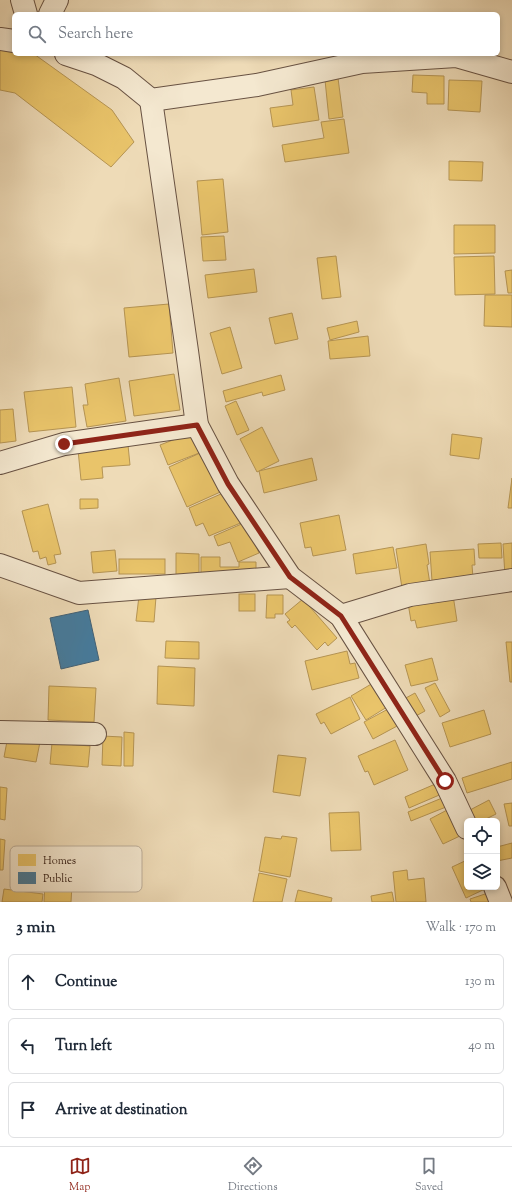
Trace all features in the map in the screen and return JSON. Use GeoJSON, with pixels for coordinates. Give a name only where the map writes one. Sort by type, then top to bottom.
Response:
{"type":"FeatureCollection","features":[{"type":"Feature","properties":{"kind":"street"},"geometry":{"type":"LineString","coordinates":[[22,0],[25,12]]}},
{"type":"Feature","properties":{"kind":"street"},"geometry":{"type":"LineString","coordinates":[[51,12],[57,0]]}},
{"type":"Feature","properties":{"kind":"street"},"geometry":{"type":"LineString","coordinates":[[0,39],[12,41]]}},
{"type":"Feature","properties":{"kind":"street"},"geometry":{"type":"LineString","coordinates":[[72,56],[96,64],[124,78],[151,100],[188,351],[197,425],[228,484],[290,577],[341,616],[445,781],[464,822]]}},
{"type":"Feature","properties":{"kind":"street"},"geometry":{"type":"LineString","coordinates":[[151,100],[257,85],[362,62],[456,56],[512,72]]}},
{"type":"Feature","properties":{"kind":"street"},"geometry":{"type":"LineString","coordinates":[[0,463],[64,444],[197,425]]}},
{"type":"Feature","properties":{"kind":"street"},"geometry":{"type":"LineString","coordinates":[[0,565],[79,593],[290,577]]}},
{"type":"Feature","properties":{"kind":"street"},"geometry":{"type":"LineString","coordinates":[[341,616],[410,595],[512,580]]}},
{"type":"Feature","properties":{"kind":"street"},"geometry":{"type":"LineString","coordinates":[[0,732],[95,734]]}},
{"type":"Feature","properties":{"kind":"street"},"geometry":{"type":"LineString","coordinates":[[496,890],[501,902]]}},
{"type":"Feature","properties":{"kind":"building: Homes"},"geometry":{"type":"Polygon","coordinates":[[[0,46],[12,48],[12,56],[37,56],[112,110],[134,142],[111,167],[15,93],[0,90],[0,46]]]}},
{"type":"Feature","properties":{"kind":"building: Homes"},"geometry":{"type":"Polygon","coordinates":[[[413,75],[444,76],[444,104],[427,104],[427,93],[412,92],[413,75]]]}},
{"type":"Feature","properties":{"kind":"building: Homes"},"geometry":{"type":"Polygon","coordinates":[[[338,78],[343,117],[329,119],[325,80],[338,78]]]}},
{"type":"Feature","properties":{"kind":"building: Homes"},"geometry":{"type":"Polygon","coordinates":[[[449,80],[482,81],[480,112],[448,110],[449,80]]]}},
{"type":"Feature","properties":{"kind":"building: Homes"},"geometry":{"type":"Polygon","coordinates":[[[314,87],[319,120],[273,127],[270,108],[293,105],[291,90],[314,87]]]}},
{"type":"Feature","properties":{"kind":"building: Homes"},"geometry":{"type":"Polygon","coordinates":[[[344,119],[349,153],[285,162],[282,145],[324,138],[321,122],[344,119]]]}},
{"type":"Feature","properties":{"kind":"building: Homes"},"geometry":{"type":"Polygon","coordinates":[[[449,161],[483,162],[482,181],[449,180],[449,161]]]}},
{"type":"Feature","properties":{"kind":"building: Homes"},"geometry":{"type":"Polygon","coordinates":[[[223,179],[228,232],[202,235],[197,181],[223,179]]]}},
{"type":"Feature","properties":{"kind":"building: Homes"},"geometry":{"type":"Polygon","coordinates":[[[454,225],[495,225],[495,253],[454,254],[454,225]]]}},
{"type":"Feature","properties":{"kind":"building: Homes"},"geometry":{"type":"Polygon","coordinates":[[[224,236],[226,260],[203,261],[201,237],[224,236]]]}},
{"type":"Feature","properties":{"kind":"building: Homes"},"geometry":{"type":"Polygon","coordinates":[[[336,256],[341,297],[322,299],[317,258],[336,256]]]}},
{"type":"Feature","properties":{"kind":"building: Homes"},"geometry":{"type":"Polygon","coordinates":[[[494,256],[495,294],[455,295],[454,257],[494,256]]]}},
{"type":"Feature","properties":{"kind":"building: Homes"},"geometry":{"type":"Polygon","coordinates":[[[254,269],[257,292],[208,298],[205,275],[254,269]]]}},
{"type":"Feature","properties":{"kind":"building: Homes"},"geometry":{"type":"Polygon","coordinates":[[[512,270],[512,293],[508,293],[505,271],[512,270]]]}},
{"type":"Feature","properties":{"kind":"building: Homes"},"geometry":{"type":"Polygon","coordinates":[[[485,295],[512,295],[512,327],[484,326],[485,295]]]}},
{"type":"Feature","properties":{"kind":"building: Homes"},"geometry":{"type":"Polygon","coordinates":[[[169,304],[173,353],[129,357],[124,308],[169,304]]]}},
{"type":"Feature","properties":{"kind":"building: Homes"},"geometry":{"type":"Polygon","coordinates":[[[292,313],[298,339],[275,344],[269,318],[292,313]]]}},
{"type":"Feature","properties":{"kind":"building: Homes"},"geometry":{"type":"Polygon","coordinates":[[[357,321],[359,332],[330,340],[327,328],[357,321]]]}},
{"type":"Feature","properties":{"kind":"building: Homes"},"geometry":{"type":"Polygon","coordinates":[[[230,327],[242,368],[222,374],[210,333],[230,327]]]}},
{"type":"Feature","properties":{"kind":"building: Homes"},"geometry":{"type":"Polygon","coordinates":[[[368,336],[370,356],[330,359],[328,341],[368,336]]]}},
{"type":"Feature","properties":{"kind":"building: Homes"},"geometry":{"type":"Polygon","coordinates":[[[174,374],[180,410],[134,416],[129,381],[174,374]]]}},
{"type":"Feature","properties":{"kind":"building: Homes"},"geometry":{"type":"Polygon","coordinates":[[[281,375],[285,390],[263,396],[262,392],[226,402],[223,391],[281,375]]]}},
{"type":"Feature","properties":{"kind":"building: Homes"},"geometry":{"type":"Polygon","coordinates":[[[119,378],[126,421],[87,427],[83,405],[88,405],[85,384],[119,378]]]}},
{"type":"Feature","properties":{"kind":"building: Homes"},"geometry":{"type":"Polygon","coordinates":[[[72,387],[76,427],[29,432],[24,392],[72,387]]]}},
{"type":"Feature","properties":{"kind":"building: Homes"},"geometry":{"type":"Polygon","coordinates":[[[236,401],[249,430],[237,435],[225,406],[236,401]]]}},
{"type":"Feature","properties":{"kind":"building: Homes"},"geometry":{"type":"Polygon","coordinates":[[[13,409],[16,441],[0,443],[0,410],[13,409]]]}},
{"type":"Feature","properties":{"kind":"building: Homes"},"geometry":{"type":"Polygon","coordinates":[[[262,427],[279,461],[257,472],[240,439],[262,427]]]}},
{"type":"Feature","properties":{"kind":"building: Homes"},"geometry":{"type":"Polygon","coordinates":[[[199,430],[207,450],[168,465],[160,445],[199,430]]]}},
{"type":"Feature","properties":{"kind":"building: Homes"},"geometry":{"type":"Polygon","coordinates":[[[452,434],[482,438],[479,459],[450,455],[452,434]]]}},
{"type":"Feature","properties":{"kind":"building: Homes"},"geometry":{"type":"Polygon","coordinates":[[[128,445],[130,465],[102,467],[103,478],[81,480],[78,450],[128,445]]]}},
{"type":"Feature","properties":{"kind":"building: Homes"},"geometry":{"type":"Polygon","coordinates":[[[209,449],[227,489],[187,507],[169,467],[209,449]]]}},
{"type":"Feature","properties":{"kind":"building: Homes"},"geometry":{"type":"Polygon","coordinates":[[[312,458],[317,480],[264,493],[259,471],[312,458]]]}},
{"type":"Feature","properties":{"kind":"building: Homes"},"geometry":{"type":"Polygon","coordinates":[[[512,478],[512,508],[508,508],[512,478]]]}},
{"type":"Feature","properties":{"kind":"building: Homes"},"geometry":{"type":"Polygon","coordinates":[[[230,490],[243,522],[209,536],[203,523],[196,526],[189,508],[230,490]]]}},
{"type":"Feature","properties":{"kind":"building: Homes"},"geometry":{"type":"Polygon","coordinates":[[[80,499],[98,499],[98,508],[80,509],[80,499]]]}},
{"type":"Feature","properties":{"kind":"building: Homes"},"geometry":{"type":"Polygon","coordinates":[[[48,504],[61,554],[54,555],[56,563],[48,565],[46,557],[40,559],[38,551],[33,552],[22,511],[48,504]]]}},
{"type":"Feature","properties":{"kind":"building: Homes"},"geometry":{"type":"Polygon","coordinates":[[[339,515],[346,550],[313,556],[311,547],[305,548],[300,523],[339,515]]]}},
{"type":"Feature","properties":{"kind":"building: Homes"},"geometry":{"type":"Polygon","coordinates":[[[246,522],[259,553],[238,562],[230,542],[218,546],[214,536],[246,522]]]}},
{"type":"Feature","properties":{"kind":"building: Homes"},"geometry":{"type":"Polygon","coordinates":[[[501,543],[502,558],[479,558],[478,544],[501,543]]]}},
{"type":"Feature","properties":{"kind":"building: Homes"},"geometry":{"type":"Polygon","coordinates":[[[512,543],[512,575],[505,576],[503,544],[512,543]]]}},
{"type":"Feature","properties":{"kind":"building: Homes"},"geometry":{"type":"Polygon","coordinates":[[[426,544],[430,584],[402,588],[396,549],[426,544]]]}},
{"type":"Feature","properties":{"kind":"building: Homes"},"geometry":{"type":"Polygon","coordinates":[[[393,547],[397,568],[356,574],[353,554],[393,547]]]}},
{"type":"Feature","properties":{"kind":"building: Homes"},"geometry":{"type":"Polygon","coordinates":[[[474,549],[475,565],[472,565],[473,578],[432,581],[430,552],[474,549]]]}},
{"type":"Feature","properties":{"kind":"building: Homes"},"geometry":{"type":"Polygon","coordinates":[[[115,550],[117,571],[93,573],[91,552],[115,550]]]}},
{"type":"Feature","properties":{"kind":"building: Homes"},"geometry":{"type":"Polygon","coordinates":[[[176,553],[199,554],[199,577],[176,576],[176,553]]]}},
{"type":"Feature","properties":{"kind":"building: Homes"},"geometry":{"type":"Polygon","coordinates":[[[201,557],[220,557],[220,567],[239,567],[239,562],[256,562],[256,579],[201,579],[201,557]]]}},
{"type":"Feature","properties":{"kind":"building: Homes"},"geometry":{"type":"Polygon","coordinates":[[[119,559],[165,559],[165,574],[119,574],[119,559]]]}},
{"type":"Feature","properties":{"kind":"building: Homes"},"geometry":{"type":"Polygon","coordinates":[[[239,594],[255,594],[255,611],[239,611],[239,594]]]}},
{"type":"Feature","properties":{"kind":"building: Homes"},"geometry":{"type":"Polygon","coordinates":[[[267,595],[283,595],[283,614],[275,614],[275,618],[266,618],[267,595]]]}},
{"type":"Feature","properties":{"kind":"building: Homes"},"geometry":{"type":"Polygon","coordinates":[[[453,595],[457,621],[417,628],[415,620],[411,621],[408,603],[453,595]]]}},
{"type":"Feature","properties":{"kind":"building: Homes"},"geometry":{"type":"Polygon","coordinates":[[[139,596],[156,597],[154,622],[136,621],[139,596]]]}},
{"type":"Feature","properties":{"kind":"building: Homes"},"geometry":{"type":"Polygon","coordinates":[[[303,599],[337,638],[328,646],[325,642],[317,650],[295,625],[292,628],[287,622],[290,620],[285,614],[303,599]]]}},
{"type":"Feature","properties":{"kind":"building: Homes"},"geometry":{"type":"Polygon","coordinates":[[[166,641],[199,642],[199,659],[165,658],[166,641]]]}},
{"type":"Feature","properties":{"kind":"building: Homes"},"geometry":{"type":"Polygon","coordinates":[[[506,642],[512,642],[512,682],[510,682],[506,642]]]}},
{"type":"Feature","properties":{"kind":"building: Homes"},"geometry":{"type":"Polygon","coordinates":[[[347,651],[350,664],[355,663],[359,678],[312,690],[305,661],[347,651]]]}},
{"type":"Feature","properties":{"kind":"building: Homes"},"geometry":{"type":"Polygon","coordinates":[[[432,658],[438,680],[411,686],[405,665],[432,658]]]}},
{"type":"Feature","properties":{"kind":"building: Homes"},"geometry":{"type":"Polygon","coordinates":[[[158,666],[195,668],[194,706],[157,704],[158,666]]]}},
{"type":"Feature","properties":{"kind":"building: Homes"},"geometry":{"type":"Polygon","coordinates":[[[373,683],[387,707],[366,720],[351,696],[373,683]]]}},
{"type":"Feature","properties":{"kind":"building: Homes"},"geometry":{"type":"Polygon","coordinates":[[[435,683],[450,711],[440,717],[425,688],[435,683]]]}},
{"type":"Feature","properties":{"kind":"building: Homes"},"geometry":{"type":"Polygon","coordinates":[[[49,686],[96,688],[94,722],[48,720],[49,686]]]}},
{"type":"Feature","properties":{"kind":"building: Homes"},"geometry":{"type":"Polygon","coordinates":[[[415,693],[425,711],[414,717],[404,699],[415,693]]]}},
{"type":"Feature","properties":{"kind":"building: Homes"},"geometry":{"type":"Polygon","coordinates":[[[350,697],[360,719],[331,734],[324,722],[321,724],[316,714],[350,697]]]}},
{"type":"Feature","properties":{"kind":"building: Homes"},"geometry":{"type":"Polygon","coordinates":[[[390,708],[399,725],[373,739],[364,722],[390,708]]]}},
{"type":"Feature","properties":{"kind":"building: Homes"},"geometry":{"type":"Polygon","coordinates":[[[484,710],[491,734],[450,747],[442,723],[484,710]]]}},
{"type":"Feature","properties":{"kind":"building: Homes"},"geometry":{"type":"Polygon","coordinates":[[[124,732],[134,733],[133,766],[124,766],[124,732]]]}},
{"type":"Feature","properties":{"kind":"building: Homes"},"geometry":{"type":"Polygon","coordinates":[[[8,736],[40,742],[36,762],[4,757],[8,736]]]}},
{"type":"Feature","properties":{"kind":"building: Homes"},"geometry":{"type":"Polygon","coordinates":[[[103,736],[122,737],[121,766],[102,765],[103,736]]]}},
{"type":"Feature","properties":{"kind":"building: Homes"},"geometry":{"type":"Polygon","coordinates":[[[395,740],[408,770],[374,785],[368,771],[365,772],[358,756],[395,740]]]}},
{"type":"Feature","properties":{"kind":"building: Homes"},"geometry":{"type":"Polygon","coordinates":[[[52,743],[90,746],[88,767],[50,764],[52,743]]]}},
{"type":"Feature","properties":{"kind":"building: Homes"},"geometry":{"type":"Polygon","coordinates":[[[278,755],[306,758],[300,796],[273,792],[278,755]]]}},
{"type":"Feature","properties":{"kind":"building: Homes"},"geometry":{"type":"Polygon","coordinates":[[[512,762],[512,779],[467,793],[462,778],[512,762]]]}},
{"type":"Feature","properties":{"kind":"building: Homes"},"geometry":{"type":"Polygon","coordinates":[[[440,782],[444,793],[409,808],[405,797],[440,782]]]}},
{"type":"Feature","properties":{"kind":"building: Homes"},"geometry":{"type":"Polygon","coordinates":[[[0,787],[7,788],[5,820],[0,819],[0,787]]]}},
{"type":"Feature","properties":{"kind":"building: Homes"},"geometry":{"type":"Polygon","coordinates":[[[447,796],[451,805],[411,821],[408,812],[447,796]]]}},
{"type":"Feature","properties":{"kind":"building: Homes"},"geometry":{"type":"Polygon","coordinates":[[[489,800],[496,814],[488,818],[474,818],[470,810],[489,800]]]}},
{"type":"Feature","properties":{"kind":"building: Homes"},"geometry":{"type":"Polygon","coordinates":[[[512,803],[512,826],[509,826],[504,804],[512,803]]]}},
{"type":"Feature","properties":{"kind":"building: Homes"},"geometry":{"type":"Polygon","coordinates":[[[449,809],[462,835],[443,844],[430,819],[449,809]]]}},
{"type":"Feature","properties":{"kind":"building: Homes"},"geometry":{"type":"Polygon","coordinates":[[[359,812],[361,850],[331,851],[329,813],[359,812]]]}},
{"type":"Feature","properties":{"kind":"building: Homes"},"geometry":{"type":"Polygon","coordinates":[[[282,836],[297,838],[290,877],[259,871],[265,837],[281,839],[282,836]]]}},
{"type":"Feature","properties":{"kind":"building: Homes"},"geometry":{"type":"Polygon","coordinates":[[[0,839],[5,840],[3,870],[0,870],[0,839]]]}},
{"type":"Feature","properties":{"kind":"building: Homes"},"geometry":{"type":"Polygon","coordinates":[[[512,843],[512,858],[500,860],[500,846],[512,843]]]}},
{"type":"Feature","properties":{"kind":"building: Homes"},"geometry":{"type":"Polygon","coordinates":[[[464,861],[464,890],[483,890],[466,898],[452,867],[464,861]]]}},
{"type":"Feature","properties":{"kind":"building: Homes"},"geometry":{"type":"Polygon","coordinates":[[[407,870],[408,880],[424,878],[426,902],[396,902],[393,872],[407,870]]]}},
{"type":"Feature","properties":{"kind":"building: Homes"},"geometry":{"type":"Polygon","coordinates":[[[259,873],[287,879],[282,902],[253,902],[259,873]]]}},
{"type":"Feature","properties":{"kind":"building: Homes"},"geometry":{"type":"Polygon","coordinates":[[[4,889],[10,890],[10,892],[43,894],[42,902],[2,902],[4,889]]]}},
{"type":"Feature","properties":{"kind":"building: Homes"},"geometry":{"type":"Polygon","coordinates":[[[298,890],[332,898],[331,902],[295,902],[298,890]]]}},
{"type":"Feature","properties":{"kind":"building: Homes"},"geometry":{"type":"Polygon","coordinates":[[[45,892],[72,892],[71,902],[44,902],[45,892]]]}},
{"type":"Feature","properties":{"kind":"building: Homes"},"geometry":{"type":"Polygon","coordinates":[[[392,892],[394,902],[372,902],[371,896],[392,892]]]}},
{"type":"Feature","properties":{"kind":"building: Homes"},"geometry":{"type":"Polygon","coordinates":[[[488,893],[491,902],[471,902],[470,899],[488,893]]]}},
{"type":"Feature","properties":{"kind":"building: Public"},"geometry":{"type":"Polygon","coordinates":[[[88,610],[99,660],[61,669],[50,618],[88,610]]]}},
{"type":"Feature","properties":{"kind":"route"},"geometry":{"type":"LineString","coordinates":[[64,444],[197,425],[228,484],[290,577],[341,616],[445,781]]}}]}
